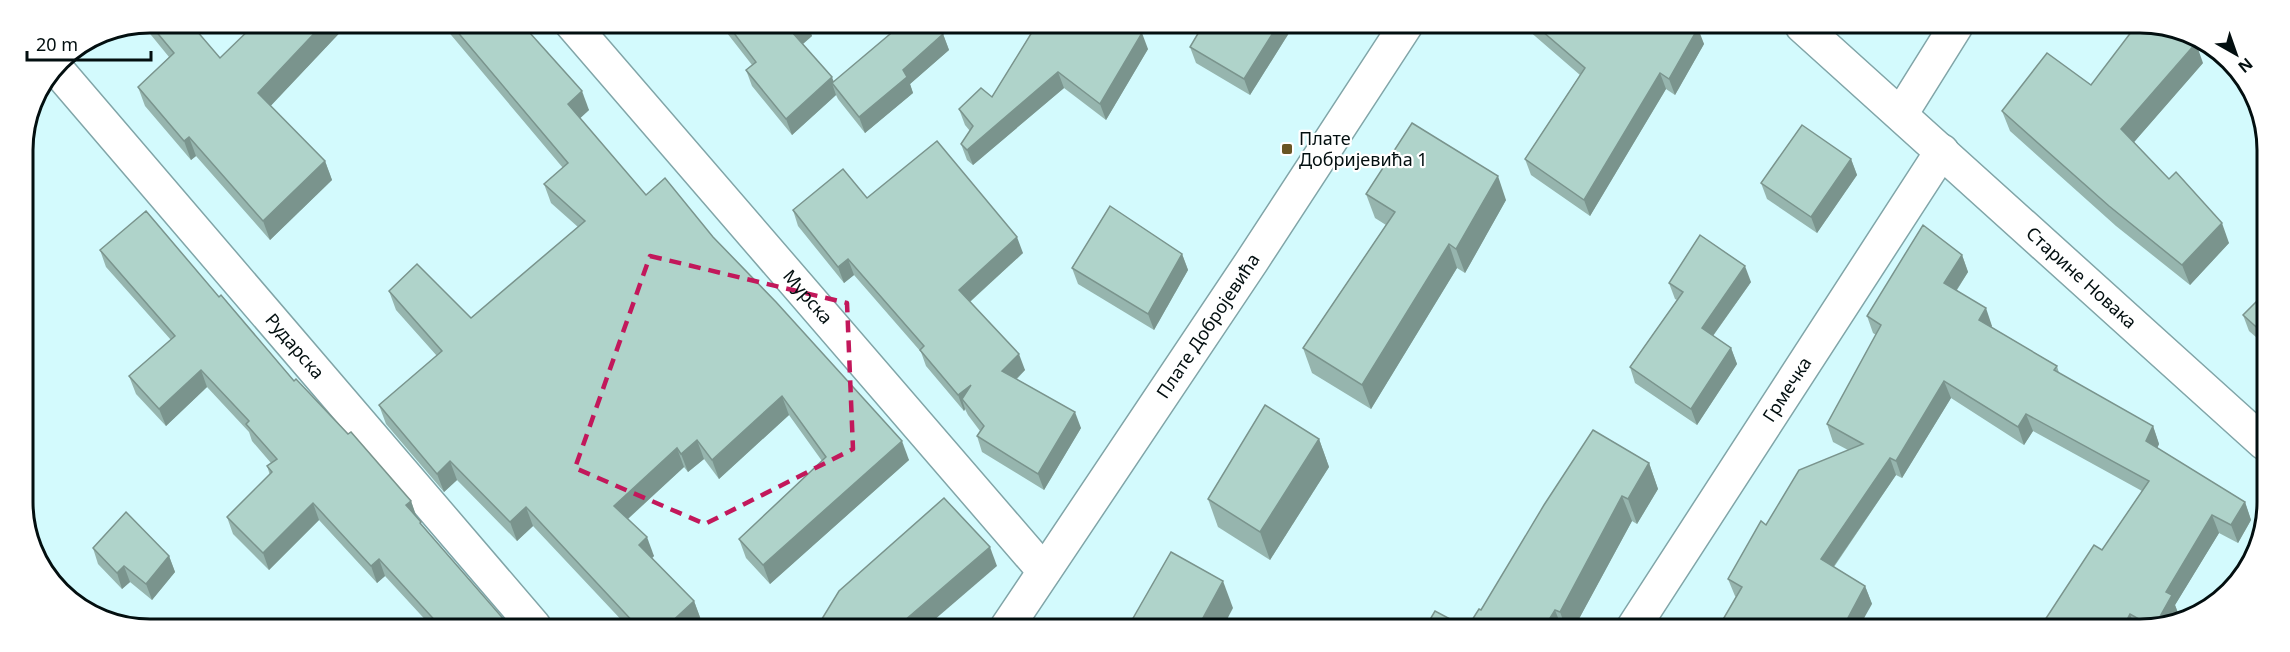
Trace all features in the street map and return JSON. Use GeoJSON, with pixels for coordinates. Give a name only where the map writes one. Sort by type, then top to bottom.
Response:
{"type":"FeatureCollection","features":[{"type":"Feature","properties":{"kind":"street","name":"Мурска"},"geometry":{"type":"LineString","coordinates":[[580,33],[1044,571]]}},
{"type":"Feature","properties":{"kind":"street","name":"Плате Добројевића"},"geometry":{"type":"LineString","coordinates":[[1012,619],[1252,261],[1401,33]]}},
{"type":"Feature","properties":{"kind":"street","name":"Старине Новака"},"geometry":{"type":"LineString","coordinates":[[1810,33],[2257,437]]}},
{"type":"Feature","properties":{"kind":"street"},"geometry":{"type":"LineString","coordinates":[[1901,114],[1952,33]]}},
{"type":"Feature","properties":{"kind":"street","name":"Рударска"},"geometry":{"type":"LineString","coordinates":[[61,74],[528,619]]}},
{"type":"Feature","properties":{"kind":"street","name":"Грмечка"},"geometry":{"type":"LineString","coordinates":[[1639,619],[1942,151]]}},
{"type":"Feature","properties":{"kind":"highlighted area"},"geometry":{"type":"Polygon","coordinates":[[[650,256],[847,303],[853,449],[705,524],[575,468],[650,256]]]}},
{"type":"Feature","properties":{"kind":"building"},"geometry":{"type":"Polygon","coordinates":[[[157,33],[199,33],[220,58],[246,33],[315,33],[258,93],[325,161],[263,221],[189,137],[184,141],[138,87],[174,53],[157,33]]]}},
{"type":"Feature","properties":{"kind":"building"},"geometry":{"type":"Polygon","coordinates":[[[458,33],[530,33],[582,91],[568,104],[646,195],[665,178],[713,237],[776,302],[902,441],[763,565],[739,539],[826,457],[782,396],[712,460],[697,440],[681,454],[677,448],[614,506],[647,537],[639,545],[694,601],[675,619],[630,619],[526,507],[510,522],[450,461],[437,474],[379,405],[442,351],[389,291],[417,264],[471,318],[585,221],[544,184],[568,163],[458,33]]]}},
{"type":"Feature","properties":{"kind":"building"},"geometry":{"type":"Polygon","coordinates":[[[734,33],[793,33],[832,77],[786,119],[746,70],[756,62],[734,33]]]}},
{"type":"Feature","properties":{"kind":"building"},"geometry":{"type":"Polygon","coordinates":[[[891,33],[943,34],[903,70],[907,77],[859,117],[832,83],[891,33]]]}},
{"type":"Feature","properties":{"kind":"building"},"geometry":{"type":"Polygon","coordinates":[[[1031,33],[1142,33],[1100,104],[1058,72],[967,150],[961,144],[973,126],[959,109],[981,88],[992,97],[1031,33]]]}},
{"type":"Feature","properties":{"kind":"building"},"geometry":{"type":"Polygon","coordinates":[[[1198,33],[1273,33],[1244,79],[1190,47],[1198,33]]]}},
{"type":"Feature","properties":{"kind":"building"},"geometry":{"type":"Polygon","coordinates":[[[1544,33],[1695,33],[1669,79],[1660,73],[1584,200],[1525,159],[1585,68],[1544,33]]]}},
{"type":"Feature","properties":{"kind":"building"},"geometry":{"type":"Polygon","coordinates":[[[2130,33],[2170,37],[2193,46],[2121,129],[2169,179],[2176,172],[2222,223],[2182,265],[2109,206],[2002,111],[2047,53],[2091,85],[2130,33]]]}},
{"type":"Feature","properties":{"kind":"building"},"geometry":{"type":"Polygon","coordinates":[[[1412,123],[1498,176],[1456,249],[1449,244],[1362,385],[1303,348],[1395,212],[1366,194],[1412,123]]]}},
{"type":"Feature","properties":{"kind":"building"},"geometry":{"type":"Polygon","coordinates":[[[1802,125],[1851,159],[1811,217],[1761,183],[1802,125]]]}},
{"type":"Feature","properties":{"kind":"building"},"geometry":{"type":"Polygon","coordinates":[[[937,141],[1017,237],[959,290],[1019,354],[1002,371],[1075,412],[1038,474],[977,436],[984,426],[962,399],[971,385],[958,395],[920,350],[924,346],[848,259],[838,267],[793,210],[843,169],[867,198],[937,141]]]}},
{"type":"Feature","properties":{"kind":"building"},"geometry":{"type":"Polygon","coordinates":[[[1110,206],[1182,254],[1148,314],[1072,268],[1110,206]]]}},
{"type":"Feature","properties":{"kind":"building"},"geometry":{"type":"Polygon","coordinates":[[[146,211],[294,381],[296,379],[348,434],[351,432],[411,501],[406,505],[420,523],[503,619],[434,619],[379,559],[371,566],[313,503],[263,553],[227,517],[272,472],[267,466],[277,459],[246,424],[249,421],[201,370],[159,409],[129,376],[175,336],[100,250],[146,211]]]}},
{"type":"Feature","properties":{"kind":"building"},"geometry":{"type":"Polygon","coordinates":[[[1923,225],[1962,255],[1944,283],[1986,308],[1979,320],[2057,366],[2054,370],[2153,426],[2146,441],[2245,502],[2231,525],[2212,515],[2166,592],[2172,595],[2159,617],[2139,619],[2130,614],[2127,619],[2046,619],[2094,545],[2102,550],[2149,481],[2026,414],[2018,427],[1944,381],[1896,461],[1890,458],[1821,559],[1865,586],[1847,619],[1723,619],[1742,587],[1728,579],[1761,521],[1766,525],[1799,470],[1863,444],[1827,424],[1881,325],[1867,316],[1923,225]]]}},
{"type":"Feature","properties":{"kind":"building"},"geometry":{"type":"Polygon","coordinates":[[[1700,235],[1745,266],[1702,328],[1731,348],[1691,409],[1630,367],[1683,292],[1669,283],[1700,235]]]}},
{"type":"Feature","properties":{"kind":"building"},"geometry":{"type":"Polygon","coordinates":[[[2257,301],[2257,328],[2243,315],[2257,301]]]}},
{"type":"Feature","properties":{"kind":"building"},"geometry":{"type":"Polygon","coordinates":[[[1265,405],[1319,439],[1260,532],[1208,499],[1265,405]]]}},
{"type":"Feature","properties":{"kind":"building"},"geometry":{"type":"Polygon","coordinates":[[[1593,430],[1649,463],[1628,499],[1622,496],[1560,612],[1555,610],[1550,619],[1473,619],[1479,609],[1481,610],[1544,505],[1593,430]]]}},
{"type":"Feature","properties":{"kind":"building"},"geometry":{"type":"Polygon","coordinates":[[[944,498],[990,547],[906,619],[822,619],[839,591],[944,498]]]}},
{"type":"Feature","properties":{"kind":"building"},"geometry":{"type":"Polygon","coordinates":[[[126,512],[169,556],[146,584],[124,566],[117,573],[93,548],[126,512]]]}},
{"type":"Feature","properties":{"kind":"building"},"geometry":{"type":"Polygon","coordinates":[[[1171,552],[1223,581],[1202,619],[1133,619],[1171,552]]]}},
{"type":"Feature","properties":{"kind":"building"},"geometry":{"type":"Polygon","coordinates":[[[1435,611],[1450,619],[1430,619],[1435,611]]]}},
{"type":"Feature","properties":{"kind":"place","name":"Плате Добријевића 1"},"geometry":{"type":"Point","coordinates":[1287,149]}}]}
